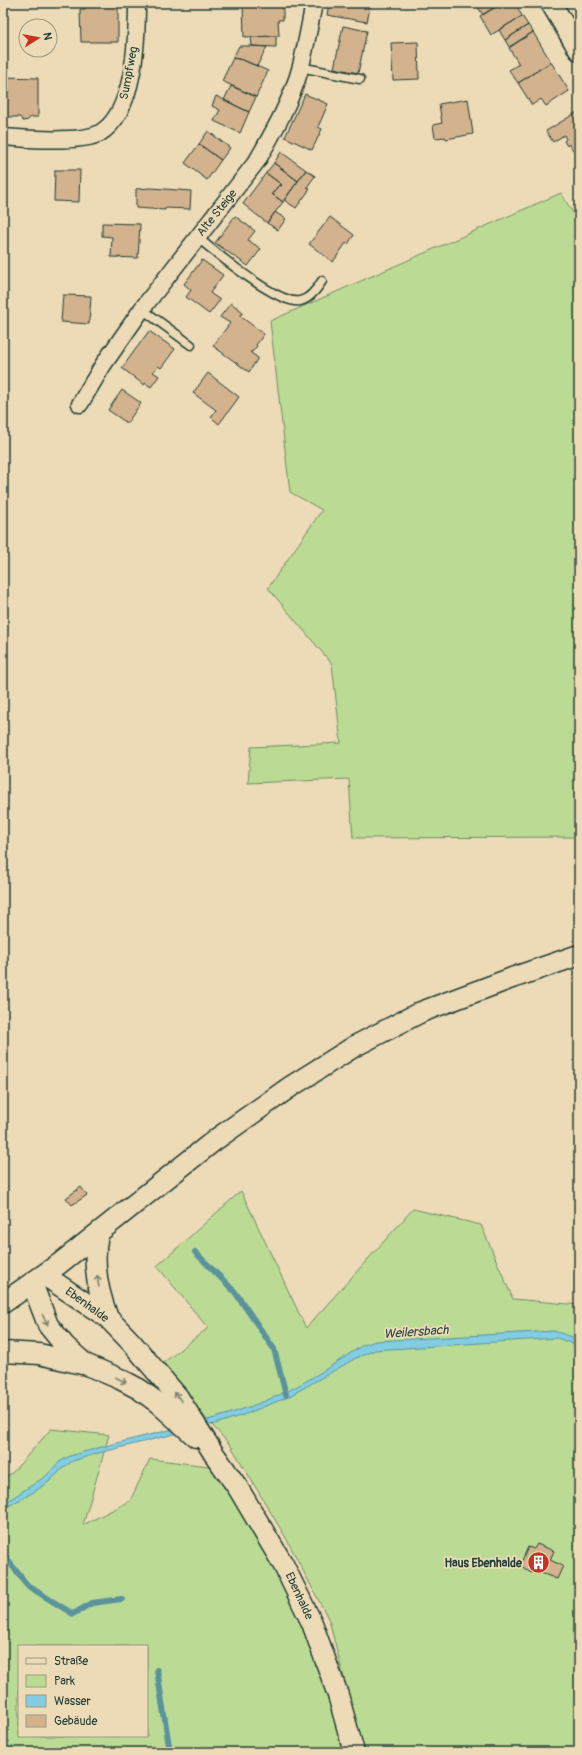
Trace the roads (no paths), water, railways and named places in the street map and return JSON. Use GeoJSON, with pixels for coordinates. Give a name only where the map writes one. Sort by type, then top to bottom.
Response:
{"type":"FeatureCollection","features":[{"type":"Feature","properties":{"kind":"street","name":"Sumpfweg"},"geometry":{"type":"LineString","coordinates":[[3,137],[80,138],[99,133],[115,120],[125,100],[132,66],[137,28],[137,3]]}},
{"type":"Feature","properties":{"kind":"street","name":"Alte Steige"},"geometry":{"type":"LineString","coordinates":[[80,404],[103,365],[142,309],[197,237],[241,184],[257,161],[285,108],[300,67],[314,3]]}},
{"type":"Feature","properties":{"kind":"street"},"geometry":{"type":"LineString","coordinates":[[551,3],[579,50]]}},
{"type":"Feature","properties":{"kind":"street"},"geometry":{"type":"LineString","coordinates":[[3,1303],[98,1234],[215,1140],[279,1095],[354,1046],[421,1012],[579,955]]}},
{"type":"Feature","properties":{"kind":"street"},"geometry":{"type":"LineString","coordinates":[[98,1234],[96,1245],[96,1263],[102,1302],[108,1318]]}},
{"type":"Feature","properties":{"kind":"street","name":"Ebenhalde"},"geometry":{"type":"LineString","coordinates":[[38,1279],[108,1318],[178,1397],[252,1510],[299,1595],[324,1655],[349,1730],[354,1752]]}},
{"type":"Feature","properties":{"kind":"street","name":"Ebenhalde"},"geometry":{"type":"LineString","coordinates":[[38,1279],[48,1325],[65,1346],[85,1364],[104,1371],[139,1389],[169,1413],[214,1454]]}},
{"type":"Feature","properties":{"kind":"street"},"geometry":{"type":"LineString","coordinates":[[3,1352],[38,1354],[85,1364]]}},
{"type":"Feature","properties":{"kind":"lane"},"geometry":{"type":"LineString","coordinates":[[300,67],[360,78]]}},
{"type":"Feature","properties":{"kind":"lane"},"geometry":{"type":"LineString","coordinates":[[197,237],[255,281],[290,301],[300,301],[308,297],[322,281]]}},
{"type":"Feature","properties":{"kind":"lane"},"geometry":{"type":"LineString","coordinates":[[142,309],[191,345]]}},
{"type":"Feature","properties":{"kind":"water"},"geometry":{"type":"Polygon","coordinates":[[[554,1331],[579,1339],[579,1346],[557,1338],[375,1350],[356,1358],[288,1397],[246,1414],[222,1422],[95,1454],[73,1461],[64,1467],[50,1481],[34,1492],[3,1509],[3,1504],[46,1476],[59,1462],[70,1456],[226,1415],[252,1406],[299,1385],[363,1345],[376,1341],[554,1331]]]}},
{"type":"Feature","properties":{"kind":"waterway"},"geometry":{"type":"LineString","coordinates":[[195,1252],[235,1292],[274,1349],[286,1395]]}},
{"type":"Feature","properties":{"kind":"waterway"},"geometry":{"type":"LineString","coordinates":[[3,1554],[28,1586],[73,1614],[92,1603],[122,1599]]}},
{"type":"Feature","properties":{"kind":"waterway"},"geometry":{"type":"LineString","coordinates":[[157,1670],[170,1752]]}},
{"type":"Feature","properties":{"kind":"place","name":"Haus Ebenhalde"},"geometry":{"type":"Point","coordinates":[538,1563]}},
{"type":"Feature","properties":{"kind":"water label","name":"Weilersbach"},"geometry":{"type":"Point","coordinates":[416,1332]}}]}
